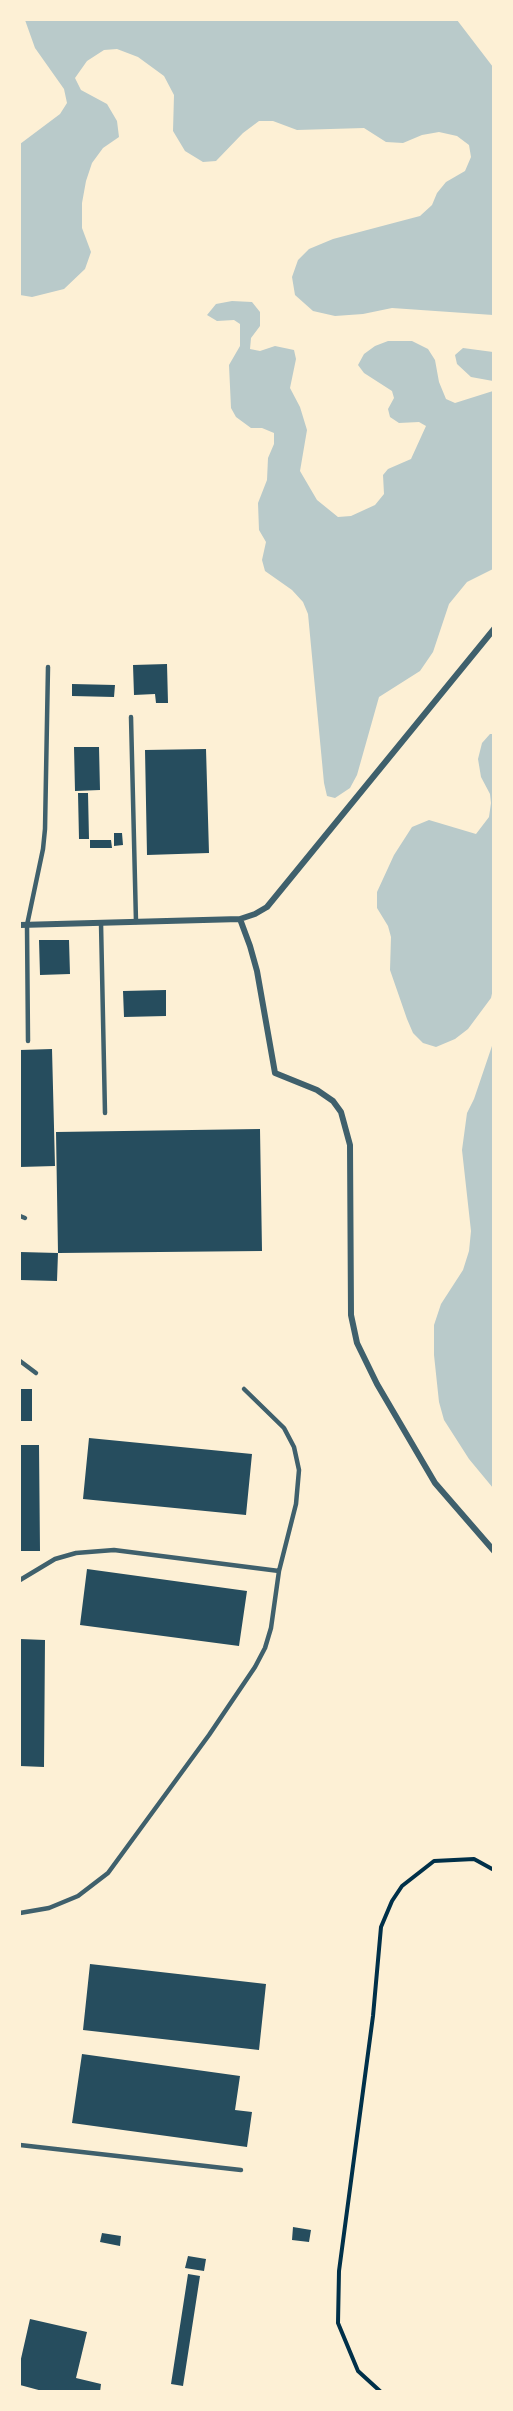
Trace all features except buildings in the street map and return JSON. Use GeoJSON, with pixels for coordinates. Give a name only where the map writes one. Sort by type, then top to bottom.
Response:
{"type":"FeatureCollection","features":[{"type":"Feature","properties":{"kind":"street"},"geometry":{"type":"LineString","coordinates":[[23,925],[240,919],[267,907],[494,629]]}},
{"type":"Feature","properties":{"kind":"street"},"geometry":{"type":"LineString","coordinates":[[240,919],[257,971],[275,1073],[317,1090],[333,1101],[341,1112],[350,1144],[351,1315],[357,1343],[377,1384],[435,1483],[494,1551]]}},
{"type":"Feature","properties":{"kind":"lane"},"geometry":{"type":"LineString","coordinates":[[28,1041],[23,925],[43,849],[45,829],[48,667]]}},
{"type":"Feature","properties":{"kind":"lane"},"geometry":{"type":"LineString","coordinates":[[130,717],[136,922]]}},
{"type":"Feature","properties":{"kind":"lane"},"geometry":{"type":"LineString","coordinates":[[101,923],[105,1113]]}},
{"type":"Feature","properties":{"kind":"lane"},"geometry":{"type":"LineString","coordinates":[[20,1361],[36,1373]]}},
{"type":"Feature","properties":{"kind":"lane"},"geometry":{"type":"LineString","coordinates":[[20,1913],[49,1908],[78,1896],[108,1873],[255,1667],[271,1628],[279,1571],[296,1504],[299,1470],[294,1447],[284,1428],[244,1389]]}},
{"type":"Feature","properties":{"kind":"lane"},"geometry":{"type":"LineString","coordinates":[[20,1580],[55,1559],[76,1553],[114,1550],[279,1571]]}},
{"type":"Feature","properties":{"kind":"lane"},"geometry":{"type":"LineString","coordinates":[[20,2145],[241,2170]]}},
{"type":"Feature","properties":{"kind":"path"},"geometry":{"type":"LineString","coordinates":[[381,2391],[358,2371],[339,2323],[339,2282],[347,2196],[373,2016],[381,1927],[392,1901],[402,1886],[434,1861],[474,1859],[494,1870]]}},
{"type":"Feature","properties":{"kind":"shaded area"},"geometry":{"type":"Polygon","coordinates":[[[25,20],[457,20],[493,67],[493,315],[392,308],[363,314],[335,316],[313,311],[295,295],[292,277],[298,260],[309,249],[333,239],[420,216],[432,205],[437,193],[446,182],[465,171],[471,157],[469,145],[457,136],[439,132],[422,135],[403,143],[386,142],[364,128],[297,130],[273,121],[259,121],[243,133],[216,161],[203,162],[185,151],[173,131],[174,95],[164,76],[138,57],[117,49],[104,50],[87,61],[75,78],[81,90],[107,104],[117,121],[119,137],[103,148],[92,163],[86,181],[82,203],[82,228],[91,252],[85,269],[64,289],[32,297],[20,295],[20,144],[60,114],[67,103],[64,89],[35,48],[25,20]]]}},
{"type":"Feature","properties":{"kind":"shaded area"},"geometry":{"type":"Polygon","coordinates":[[[232,301],[252,302],[260,312],[260,326],[251,338],[250,349],[260,351],[275,346],[294,350],[296,359],[290,388],[300,407],[307,430],[300,471],[317,500],[338,517],[351,516],[375,505],[384,494],[383,475],[388,469],[411,459],[426,426],[419,422],[399,423],[390,417],[388,409],[394,398],[392,391],[364,373],[358,365],[364,354],[388,341],[412,341],[428,349],[435,360],[439,382],[446,399],[455,403],[493,391],[493,569],[467,582],[449,604],[433,652],[420,671],[379,697],[357,775],[350,788],[335,798],[327,796],[324,783],[308,614],[303,602],[292,590],[265,571],[262,560],[266,542],[259,530],[258,503],[267,480],[268,458],[274,444],[274,433],[262,428],[251,428],[236,417],[231,408],[229,365],[240,346],[240,324],[234,320],[217,321],[207,315],[216,304],[232,301]]]}},
{"type":"Feature","properties":{"kind":"shaded area"},"geometry":{"type":"Polygon","coordinates":[[[463,348],[493,352],[493,381],[471,377],[457,364],[455,355],[463,348]]]}},
{"type":"Feature","properties":{"kind":"shaded area"},"geometry":{"type":"Polygon","coordinates":[[[490,734],[493,734],[493,989],[491,998],[468,1029],[455,1039],[436,1047],[423,1043],[413,1033],[407,1019],[390,970],[391,937],[388,926],[377,908],[377,892],[394,855],[412,827],[429,820],[476,834],[489,817],[490,794],[481,777],[478,759],[482,743],[490,734]]]}},
{"type":"Feature","properties":{"kind":"shaded area"},"geometry":{"type":"Polygon","coordinates":[[[493,1043],[494,1488],[469,1459],[444,1420],[439,1402],[434,1355],[434,1325],[441,1304],[463,1270],[469,1251],[471,1231],[462,1150],[467,1113],[493,1043]]]}}]}
